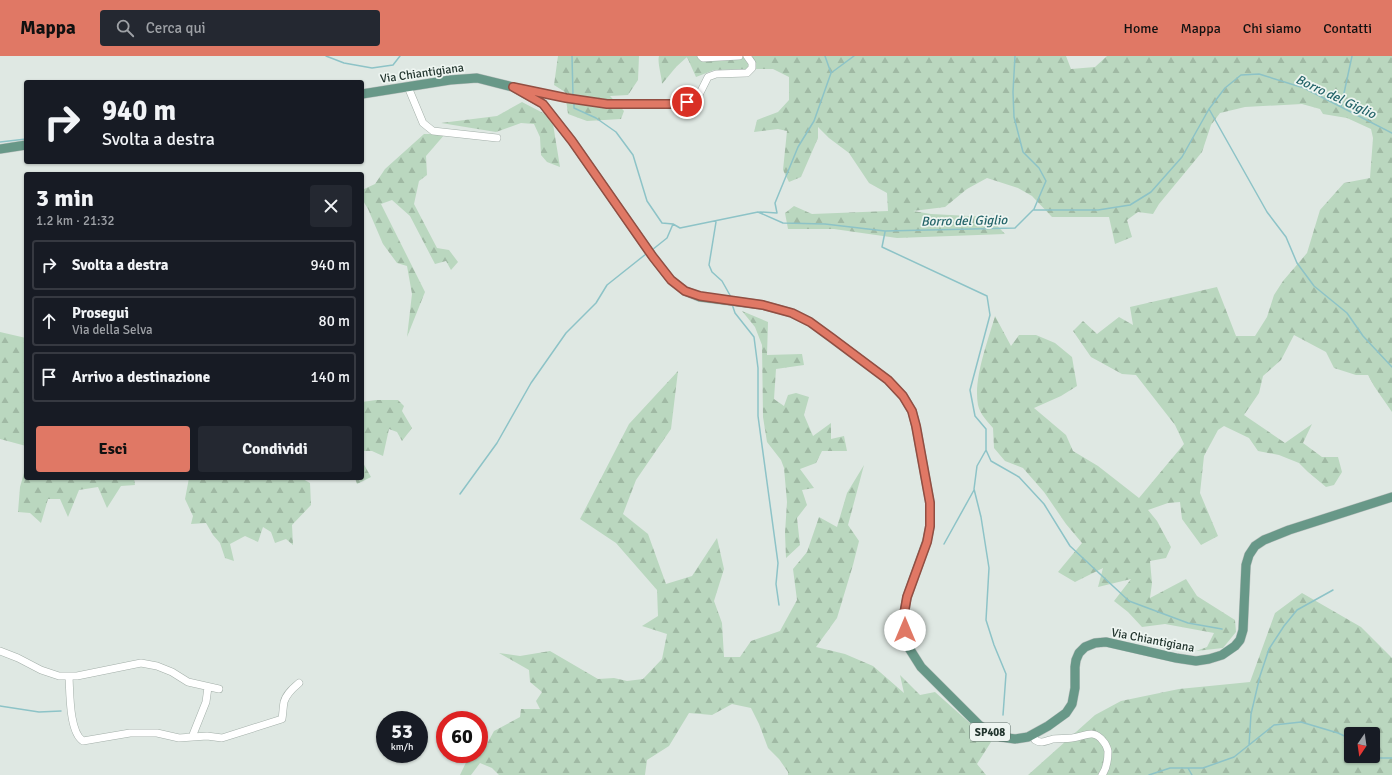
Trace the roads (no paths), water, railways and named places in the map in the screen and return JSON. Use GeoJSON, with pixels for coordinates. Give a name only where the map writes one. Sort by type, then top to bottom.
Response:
{"type":"FeatureCollection","features":[{"type":"Feature","properties":{"kind":"main road","name":"Via Chiantigiana"},"geometry":{"type":"LineString","coordinates":[[364,94],[450,80],[477,78],[513,87],[543,104],[572,141],[653,257],[671,280],[685,291],[700,296],[750,303],[777,308],[792,313],[810,322],[888,380],[903,396],[912,411],[930,503],[930,526],[927,542],[907,597],[904,614],[905,630],[909,648],[920,667],[979,725],[991,733],[1001,737],[1028,737],[1059,719],[1069,709],[1072,704],[1075,688],[1076,660],[1084,647],[1095,643],[1106,642],[1196,661],[1222,655],[1240,640],[1243,630],[1246,565],[1249,555],[1256,546],[1264,540],[1289,530],[1392,497]]}},
{"type":"Feature","properties":{"kind":"main road"},"geometry":{"type":"LineString","coordinates":[[0,149],[24,145]]}},
{"type":"Feature","properties":{"kind":"street"},"geometry":{"type":"LineString","coordinates":[[701,56],[703,58],[739,56]]}},
{"type":"Feature","properties":{"kind":"street"},"geometry":{"type":"LineString","coordinates":[[513,87],[566,98],[607,104],[677,104],[697,100],[708,77],[716,74],[747,73],[752,68],[752,63],[747,56]]}},
{"type":"Feature","properties":{"kind":"street"},"geometry":{"type":"LineString","coordinates":[[408,87],[423,123],[433,131],[497,138]]}},
{"type":"Feature","properties":{"kind":"street"},"geometry":{"type":"LineString","coordinates":[[0,652],[18,658],[41,670],[59,676],[77,676],[141,663],[157,666],[172,672],[188,682],[219,689]]}},
{"type":"Feature","properties":{"kind":"street"},"geometry":{"type":"LineString","coordinates":[[69,677],[72,713],[77,734],[79,738],[83,740],[130,732],[157,733],[179,738],[207,736],[222,738],[282,718],[284,701],[287,695],[299,683]]}},
{"type":"Feature","properties":{"kind":"street"},"geometry":{"type":"LineString","coordinates":[[192,737],[206,702],[208,687]]}},
{"type":"Feature","properties":{"kind":"street"},"geometry":{"type":"LineString","coordinates":[[1033,734],[1035,740],[1042,743],[1059,738],[1072,738],[1084,734],[1099,736],[1107,747],[1108,760],[1105,771],[1102,775]]}},
{"type":"Feature","properties":{"kind":"waterway","name":"Borro del Giglio"},"geometry":{"type":"LineString","coordinates":[[326,56],[344,63],[372,68],[393,65],[400,56]]}},
{"type":"Feature","properties":{"kind":"waterway","name":"Borro del Giglio"},"geometry":{"type":"LineString","coordinates":[[572,56],[573,96]]}},
{"type":"Feature","properties":{"kind":"waterway"},"geometry":{"type":"LineString","coordinates":[[825,56],[831,73]]}},
{"type":"Feature","properties":{"kind":"waterway"},"geometry":{"type":"LineString","coordinates":[[760,212],[777,213],[775,203],[798,147],[814,121],[831,73],[854,56]]}},
{"type":"Feature","properties":{"kind":"waterway"},"geometry":{"type":"LineString","coordinates":[[1015,56],[1013,92],[1014,117],[1023,152],[1039,168],[1046,181],[1034,209]]}},
{"type":"Feature","properties":{"kind":"waterway"},"geometry":{"type":"LineString","coordinates":[[1341,107],[1352,56]]}},
{"type":"Feature","properties":{"kind":"waterway","name":"Borro del Giglio"},"geometry":{"type":"LineString","coordinates":[[574,102],[574,108],[596,118],[616,132],[633,155],[647,201],[662,223],[673,224],[680,228],[758,212],[783,223],[825,224],[885,231],[1015,228],[1033,210],[1098,210],[1130,205],[1151,192],[1182,157],[1209,109],[1225,88],[1241,75],[1259,74],[1304,88],[1392,133]]}},
{"type":"Feature","properties":{"kind":"waterway"},"geometry":{"type":"LineString","coordinates":[[1209,109],[1267,212],[1286,237],[1297,263],[1314,286],[1347,313],[1363,336],[1392,367]]}},
{"type":"Feature","properties":{"kind":"waterway"},"geometry":{"type":"LineString","coordinates":[[0,142],[24,139]]}},
{"type":"Feature","properties":{"kind":"waterway"},"geometry":{"type":"LineString","coordinates":[[716,222],[709,265],[712,272],[722,281],[731,297]]}},
{"type":"Feature","properties":{"kind":"waterway"},"geometry":{"type":"LineString","coordinates":[[652,250],[667,238],[673,224]]}},
{"type":"Feature","properties":{"kind":"waterway"},"geometry":{"type":"LineString","coordinates":[[885,232],[882,247],[987,296],[990,315],[970,390],[975,416],[986,429],[986,450],[977,466],[974,489],[981,517],[989,568],[986,620],[1006,674],[1003,715]]}},
{"type":"Feature","properties":{"kind":"waterway"},"geometry":{"type":"LineString","coordinates":[[460,494],[497,443],[531,383],[566,333],[596,303],[607,285],[646,254]]}},
{"type":"Feature","properties":{"kind":"waterway"},"geometry":{"type":"LineString","coordinates":[[732,304],[735,313],[754,337],[758,368],[758,416],[778,563],[776,584],[779,605]]}},
{"type":"Feature","properties":{"kind":"waterway"},"geometry":{"type":"LineString","coordinates":[[986,450],[991,461],[1019,477],[1044,504],[1070,546],[1129,601],[1188,623],[1222,629]]}},
{"type":"Feature","properties":{"kind":"waterway"},"geometry":{"type":"LineString","coordinates":[[944,544],[974,490]]}},
{"type":"Feature","properties":{"kind":"waterway"},"geometry":{"type":"LineString","coordinates":[[1249,745],[1251,714],[1260,676],[1269,649],[1284,626],[1297,610],[1333,590]]}},
{"type":"Feature","properties":{"kind":"waterway"},"geometry":{"type":"LineString","coordinates":[[0,706],[39,712],[61,711]]}},
{"type":"Feature","properties":{"kind":"waterway"},"geometry":{"type":"LineString","coordinates":[[1149,775],[1170,768],[1203,768],[1234,757],[1274,725],[1301,722],[1344,736]]}},
{"type":"Feature","properties":{"kind":"waterway"},"geometry":{"type":"LineString","coordinates":[[1380,758],[1392,758]]}},
{"type":"Feature","properties":{"kind":"waterway"},"geometry":{"type":"LineString","coordinates":[[1188,768],[1192,775]]}}]}
